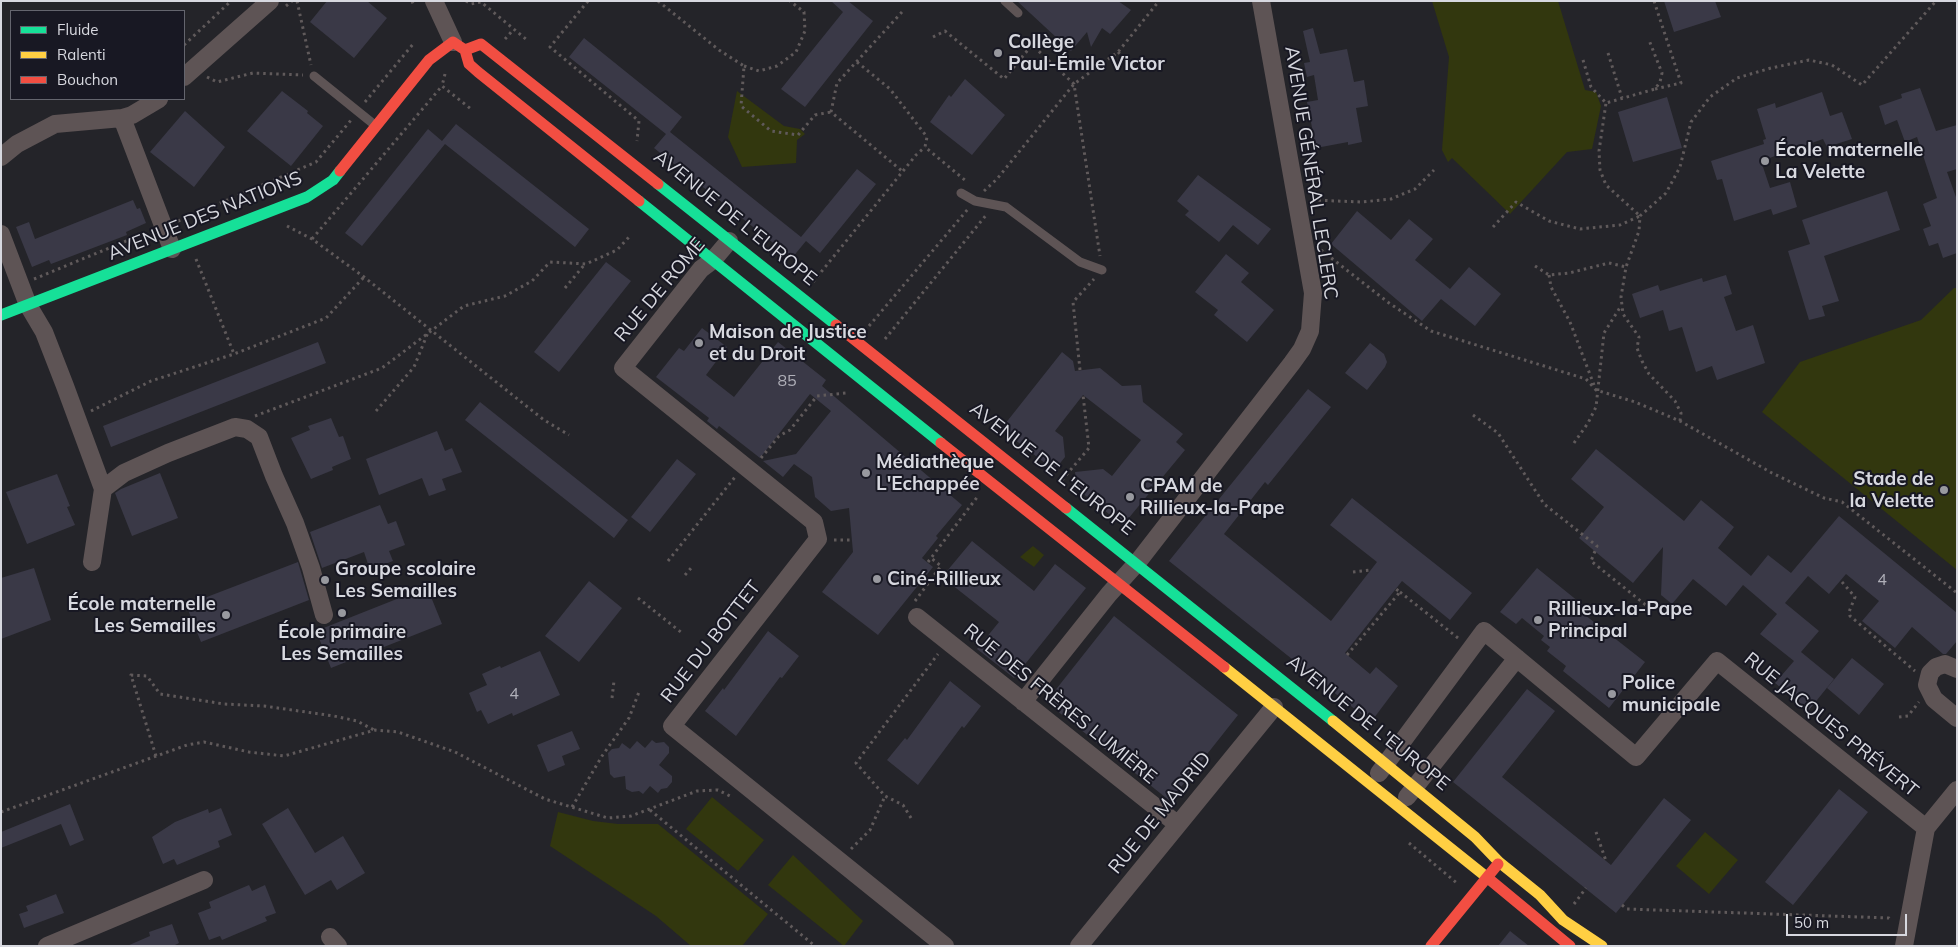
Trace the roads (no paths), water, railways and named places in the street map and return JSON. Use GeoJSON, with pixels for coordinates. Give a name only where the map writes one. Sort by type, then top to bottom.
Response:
{"type":"FeatureCollection","features":[{"type":"Feature","properties":{"kind":"street"},"geometry":{"type":"LineString","coordinates":[[185,76],[270,1]]}},
{"type":"Feature","properties":{"kind":"street"},"geometry":{"type":"LineString","coordinates":[[434,1],[469,64],[1118,584],[1487,876],[1570,946]]}},
{"type":"Feature","properties":{"kind":"street","name":"AVENUE GÉNÉRAL LECLERC"},"geometry":{"type":"LineString","coordinates":[[1023,702],[1118,584],[1137,564],[1302,349],[1310,331],[1312,302],[1297,202],[1261,1]]}},
{"type":"Feature","properties":{"kind":"street","name":"AVENUE DE L'EUROPE"},"geometry":{"type":"LineString","coordinates":[[459,46],[481,44],[499,57],[1137,564],[1475,837],[1500,862],[1540,895],[1563,920],[1602,946]]}},
{"type":"Feature","properties":{"kind":"street","name":"AVENUE DES NATIONS"},"geometry":{"type":"LineString","coordinates":[[1,315],[307,197],[333,180],[429,60],[459,46]]}},
{"type":"Feature","properties":{"kind":"street"},"geometry":{"type":"LineString","coordinates":[[1,157],[17,144],[55,124],[122,118],[132,115],[158,100]]}},
{"type":"Feature","properties":{"kind":"street"},"geometry":{"type":"LineString","coordinates":[[122,118],[172,249]]}},
{"type":"Feature","properties":{"kind":"street"},"geometry":{"type":"LineString","coordinates":[[1,234],[28,304],[44,332],[78,417],[103,489],[92,562]]}},
{"type":"Feature","properties":{"kind":"street","name":"RUE DE ROME"},"geometry":{"type":"LineString","coordinates":[[623,368],[702,269],[713,260],[729,241]]}},
{"type":"Feature","properties":{"kind":"street","name":"RUE DU BOTTET"},"geometry":{"type":"LineString","coordinates":[[623,368],[814,522],[818,539],[672,726],[945,946]]}},
{"type":"Feature","properties":{"kind":"street"},"geometry":{"type":"LineString","coordinates":[[103,489],[124,473],[168,453],[235,427],[247,429],[259,437],[295,523],[311,568],[324,615]]}},
{"type":"Feature","properties":{"kind":"street","name":"RUE DES FRÈRES LUMIÈRE"},"geometry":{"type":"LineString","coordinates":[[914,611],[1023,702],[1177,824]]}},
{"type":"Feature","properties":{"kind":"street","name":"RUE JACQUES PRÉVERT"},"geometry":{"type":"LineString","coordinates":[[1371,784],[1484,631],[1636,757],[1717,662],[1926,828]]}},
{"type":"Feature","properties":{"kind":"street"},"geometry":{"type":"LineString","coordinates":[[1400,807],[1517,658]]}},
{"type":"Feature","properties":{"kind":"street"},"geometry":{"type":"LineString","coordinates":[[1957,669],[1949,665],[1940,665],[1932,670],[1924,690],[1957,718]]}},
{"type":"Feature","properties":{"kind":"street","name":"RUE DE MADRID"},"geometry":{"type":"LineString","coordinates":[[1079,946],[1274,707]]}},
{"type":"Feature","properties":{"kind":"street"},"geometry":{"type":"LineString","coordinates":[[1905,939],[1926,828],[1957,790]]}},
{"type":"Feature","properties":{"kind":"street"},"geometry":{"type":"LineString","coordinates":[[1431,946],[1500,862]]}},
{"type":"Feature","properties":{"kind":"street"},"geometry":{"type":"LineString","coordinates":[[46,946],[204,880]]}},
{"type":"Feature","properties":{"kind":"lane"},"geometry":{"type":"LineString","coordinates":[[1005,1],[1018,14]]}},
{"type":"Feature","properties":{"kind":"lane"},"geometry":{"type":"LineString","coordinates":[[314,76],[376,126]]}},
{"type":"Feature","properties":{"kind":"lane"},"geometry":{"type":"LineString","coordinates":[[961,194],[975,201],[1006,207],[1080,262],[1102,270]]}},
{"type":"Feature","properties":{"kind":"place","name":"Collège Paul-Émile Victor"},"geometry":{"type":"Point","coordinates":[998,53]}},
{"type":"Feature","properties":{"kind":"place","name":"École maternelle La Velette"},"geometry":{"type":"Point","coordinates":[1765,161]}},
{"type":"Feature","properties":{"kind":"place","name":"Maison de Justice et du Droit"},"geometry":{"type":"Point","coordinates":[699,343]}},
{"type":"Feature","properties":{"kind":"place","name":"Médiathèque L'Echappée"},"geometry":{"type":"Point","coordinates":[866,473]}},
{"type":"Feature","properties":{"kind":"place","name":"Stade de la Velette"},"geometry":{"type":"Point","coordinates":[1944,490]}},
{"type":"Feature","properties":{"kind":"place","name":"CPAM de Rillieux-la-Pape"},"geometry":{"type":"Point","coordinates":[1130,497]}},
{"type":"Feature","properties":{"kind":"place","name":"Ciné-Rillieux"},"geometry":{"type":"Point","coordinates":[877,579]}},
{"type":"Feature","properties":{"kind":"place","name":"Groupe scolaire Les Semailles"},"geometry":{"type":"Point","coordinates":[325,580]}},
{"type":"Feature","properties":{"kind":"place","name":"École primaire Les Semailles"},"geometry":{"type":"Point","coordinates":[342,613]}},
{"type":"Feature","properties":{"kind":"place","name":"École maternelle Les Semailles"},"geometry":{"type":"Point","coordinates":[226,615]}},
{"type":"Feature","properties":{"kind":"place","name":"Rillieux-la-Pape Principal"},"geometry":{"type":"Point","coordinates":[1538,620]}},
{"type":"Feature","properties":{"kind":"place","name":"Police municipale"},"geometry":{"type":"Point","coordinates":[1612,694]}}]}
